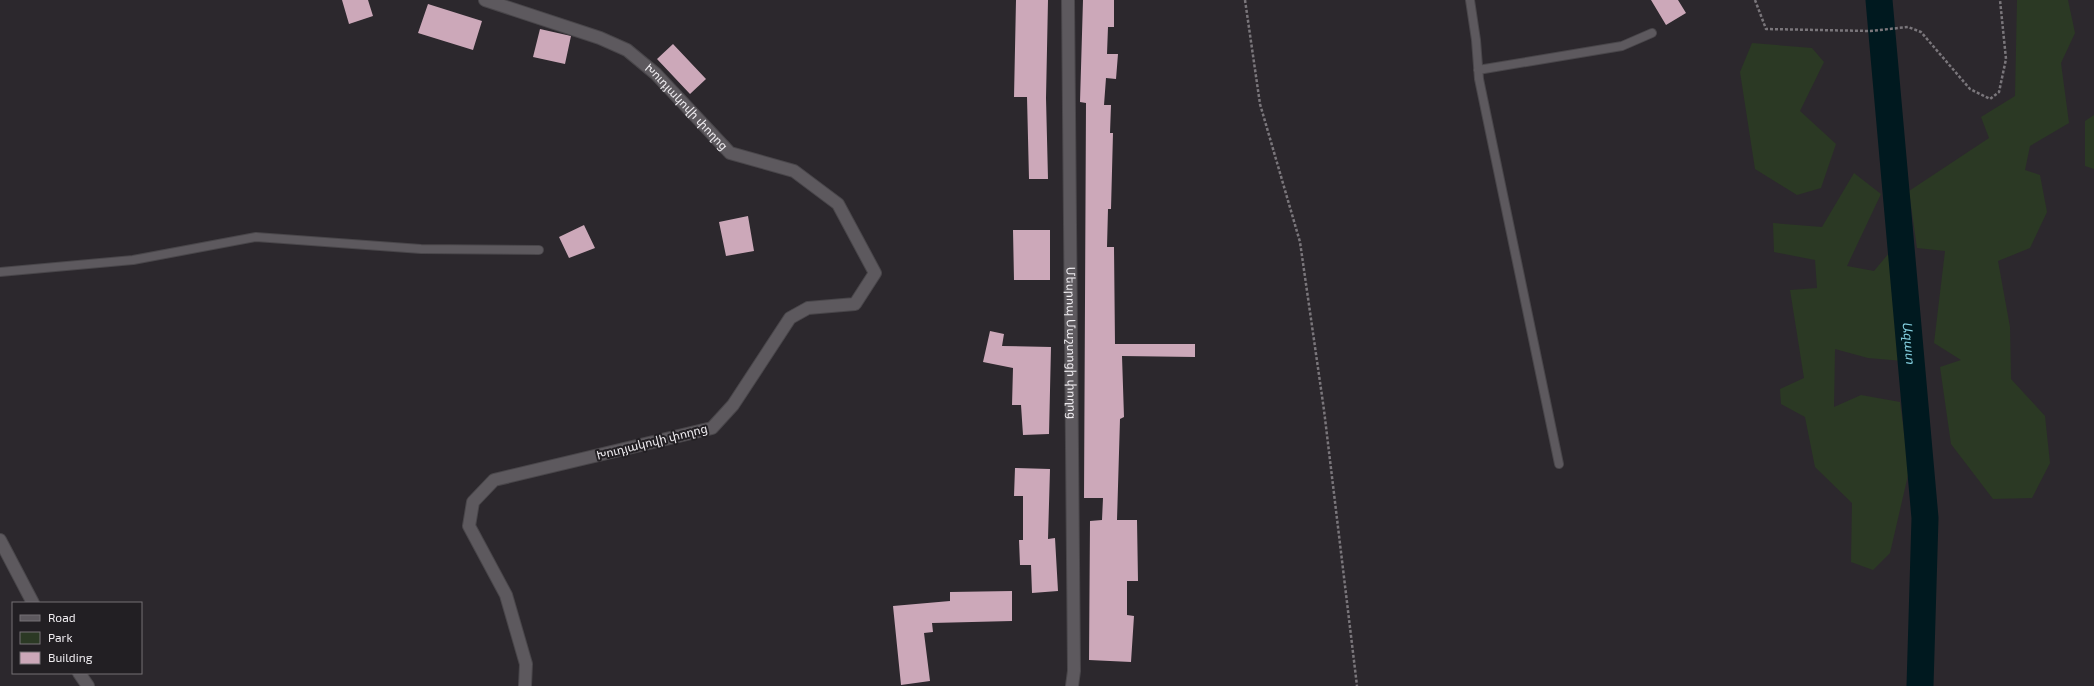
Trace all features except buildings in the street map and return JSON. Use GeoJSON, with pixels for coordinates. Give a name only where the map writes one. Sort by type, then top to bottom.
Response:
{"type":"FeatureCollection","features":[{"type":"Feature","properties":{"kind":"street","name":"Խուդյակովի փողոց"},"geometry":{"type":"LineString","coordinates":[[485,0],[600,38],[626,50],[656,74],[730,153],[794,171],[838,204],[874,273],[855,304],[808,308],[790,318],[733,405],[712,428],[494,480],[473,502],[469,526],[506,595],[526,664],[525,686]]}},
{"type":"Feature","properties":{"kind":"street","name":"Մեսրոպ Մաշտոցի փողոց"},"geometry":{"type":"LineString","coordinates":[[1068,0],[1074,665],[1072,686]]}},
{"type":"Feature","properties":{"kind":"street"},"geometry":{"type":"LineString","coordinates":[[1,542],[32,602]]}},
{"type":"Feature","properties":{"kind":"street"},"geometry":{"type":"LineString","coordinates":[[79,674],[88,686]]}},
{"type":"Feature","properties":{"kind":"lane"},"geometry":{"type":"LineString","coordinates":[[1470,0],[1476,40],[1478,70],[1559,464]]}},
{"type":"Feature","properties":{"kind":"lane"},"geometry":{"type":"LineString","coordinates":[[1478,70],[1622,46],[1652,33]]}},
{"type":"Feature","properties":{"kind":"lane"},"geometry":{"type":"LineString","coordinates":[[0,272],[133,260],[256,237],[421,249],[539,250]]}},
{"type":"Feature","properties":{"kind":"path"},"geometry":{"type":"LineString","coordinates":[[1245,0],[1260,104],[1300,242],[1324,410],[1357,686]]}},
{"type":"Feature","properties":{"kind":"path"},"geometry":{"type":"LineString","coordinates":[[1755,0],[1766,29],[1870,31],[1908,27],[1921,32],[1970,89],[1990,99],[1999,92],[2006,58],[2000,0]]}},
{"type":"Feature","properties":{"kind":"green space"},"geometry":{"type":"Polygon","coordinates":[[[2017,0],[2068,0],[2075,33],[2061,63],[2069,123],[2030,146],[2025,170],[2040,175],[2047,212],[2030,248],[1998,261],[2010,327],[2011,379],[2045,416],[2050,463],[2032,498],[1993,499],[1951,444],[1940,367],[1961,360],[1934,343],[1945,251],[1917,248],[1909,191],[1989,138],[1981,117],[2015,96],[2017,0]]]}},
{"type":"Feature","properties":{"kind":"green space"},"geometry":{"type":"Polygon","coordinates":[[[1752,43],[1812,48],[1824,62],[1800,111],[1836,144],[1821,188],[1797,195],[1755,169],[1740,72],[1752,43]]]}},
{"type":"Feature","properties":{"kind":"green space"},"geometry":{"type":"Polygon","coordinates":[[[2094,115],[2094,169],[2085,166],[2085,121],[2094,115]]]}},
{"type":"Feature","properties":{"kind":"green space"},"geometry":{"type":"Polygon","coordinates":[[[1854,173],[1881,194],[1847,266],[1874,271],[1889,253],[1899,261],[1903,361],[1868,358],[1835,349],[1834,407],[1861,395],[1900,402],[1909,471],[1890,553],[1873,570],[1851,562],[1852,503],[1815,467],[1805,417],[1781,404],[1780,389],[1804,378],[1790,290],[1817,288],[1815,260],[1774,252],[1773,223],[1822,227],[1854,173]]]}},
{"type":"Feature","properties":{"kind":"waterway","name":"Ազատ"},"geometry":{"type":"LineString","coordinates":[[1879,0],[1925,518],[1920,686]]}}]}
